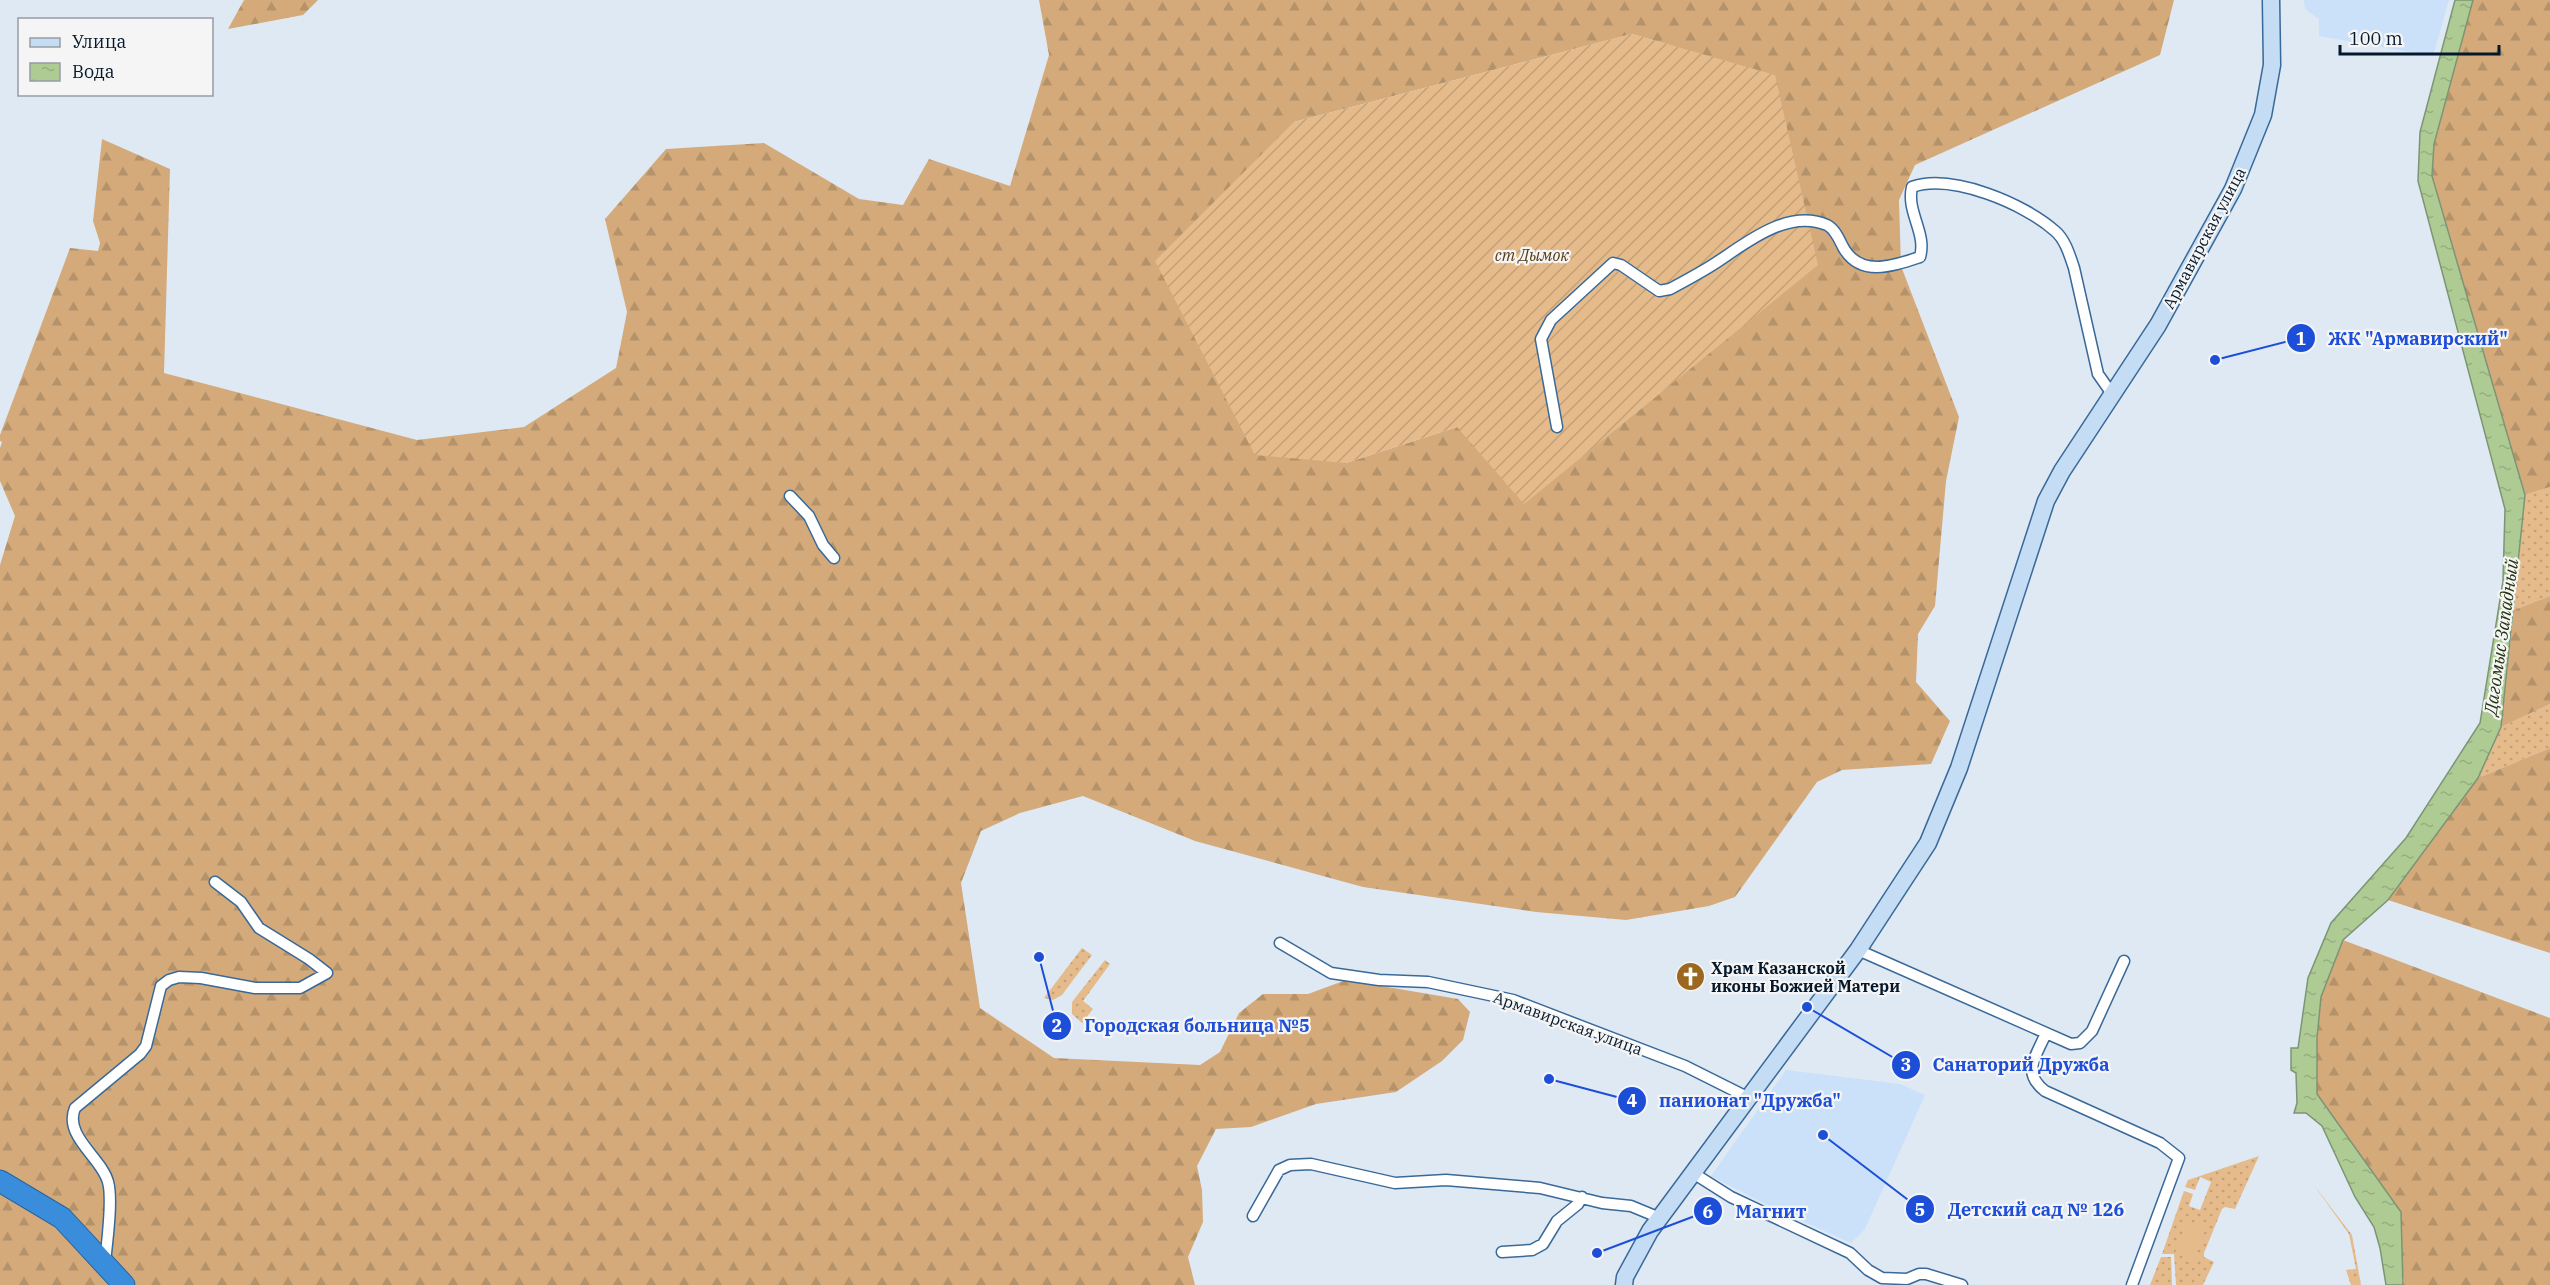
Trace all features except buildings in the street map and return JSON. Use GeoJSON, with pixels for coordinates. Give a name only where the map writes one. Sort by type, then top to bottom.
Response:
{"type":"FeatureCollection","features":[{"type":"Feature","properties":{"kind":"highway"},"geometry":{"type":"LineString","coordinates":[[0,1181],[62,1218],[124,1285]]}},
{"type":"Feature","properties":{"kind":"main road","name":"Армавирская улица"},"geometry":{"type":"LineString","coordinates":[[1624,1285],[1630,1268],[1660,1218],[1858,950],[1923,852],[1941,816],[1959,768],[2046,501],[2062,471],[2158,325],[2233,189],[2259,125],[2272,65],[2271,0]]}},
{"type":"Feature","properties":{"kind":"street"},"geometry":{"type":"LineString","coordinates":[[1557,427],[1541,339],[1551,320],[1613,263],[1621,265],[1659,291],[1670,289],[1762,232],[1803,222],[1827,225],[1834,230],[1846,253],[1856,262],[1870,268],[1892,266],[1920,257],[1923,246],[1912,214],[1910,195],[1912,187],[1929,183],[1968,189],[2006,199],[2057,232],[2069,253],[2074,268],[2098,374],[2112,394]]}},
{"type":"Feature","properties":{"kind":"street"},"geometry":{"type":"LineString","coordinates":[[790,496],[809,516],[824,545],[834,558]]}},
{"type":"Feature","properties":{"kind":"street"},"geometry":{"type":"LineString","coordinates":[[105,1262],[109,1221],[108,1181],[77,1134],[72,1115],[75,1108],[140,1054],[146,1046],[161,986],[179,977],[201,978],[255,988],[300,988],[327,973],[259,928],[241,902],[214,882]]}},
{"type":"Feature","properties":{"kind":"street","name":"Армавирская улица"},"geometry":{"type":"LineString","coordinates":[[1280,943],[1331,973],[1379,980],[1428,982],[1472,989],[1513,1000],[1685,1066],[1749,1098]]}},
{"type":"Feature","properties":{"kind":"street"},"geometry":{"type":"LineString","coordinates":[[1858,950],[2071,1044],[2080,1043],[2087,1038],[2124,962]]}},
{"type":"Feature","properties":{"kind":"street"},"geometry":{"type":"LineString","coordinates":[[2046,1033],[2031,1070],[2034,1082],[2045,1091],[2160,1143],[2179,1158],[2132,1285]]}},
{"type":"Feature","properties":{"kind":"street"},"geometry":{"type":"LineString","coordinates":[[1253,1216],[1279,1170],[1290,1165],[1311,1164],[1395,1183],[1446,1180],[1540,1188],[1602,1203],[1631,1206],[1660,1218]]}},
{"type":"Feature","properties":{"kind":"street"},"geometry":{"type":"LineString","coordinates":[[1693,1173],[1731,1197],[1851,1253],[1868,1270],[1882,1278],[1907,1279],[1926,1274],[1962,1285]]}},
{"type":"Feature","properties":{"kind":"street"},"geometry":{"type":"LineString","coordinates":[[1502,1252],[1532,1250],[1543,1244],[1557,1221],[1578,1204],[1582,1197]]}},
{"type":"Feature","properties":{"kind":"shaded area"},"geometry":{"type":"Polygon","coordinates":[[[2304,0],[2449,0],[2433,56],[2319,36],[2319,19],[2305,9],[2304,0]]]}},
{"type":"Feature","properties":{"kind":"shaded area"},"geometry":{"type":"Polygon","coordinates":[[[1786,1070],[1900,1084],[1925,1095],[1865,1229],[1851,1243],[1765,1204],[1711,1176],[1786,1070]]]}},
{"type":"Feature","properties":{"kind":"green space"},"geometry":{"type":"Polygon","coordinates":[[[244,0],[318,0],[303,15],[228,29],[244,0]]]}},
{"type":"Feature","properties":{"kind":"green space"},"geometry":{"type":"Polygon","coordinates":[[[1039,0],[2174,0],[2160,55],[1915,165],[1899,200],[1901,266],[1959,417],[1946,481],[1935,606],[1918,634],[1916,682],[1950,721],[1931,764],[1842,770],[1817,782],[1735,897],[1709,906],[1626,920],[1536,912],[1363,887],[1195,841],[1083,796],[1020,813],[981,831],[961,883],[980,1008],[1054,1058],[1200,1065],[1220,1052],[1239,1013],[1263,994],[1308,994],[1346,980],[1458,999],[1470,1012],[1463,1040],[1442,1061],[1396,1092],[1316,1104],[1251,1127],[1216,1129],[1197,1166],[1202,1190],[1203,1222],[1188,1257],[1195,1285],[0,1285],[0,565],[15,516],[0,481],[2,442],[0,435],[70,248],[98,251],[100,243],[93,221],[102,139],[170,169],[164,373],[417,440],[524,427],[616,368],[627,312],[605,219],[666,149],[764,143],[859,199],[903,205],[929,159],[1010,186],[1049,55],[1039,0]],[[1632,34],[1294,122],[1346,463],[1457,427],[1775,76],[1632,34]]]}},
{"type":"Feature","properties":{"kind":"green space"},"geometry":{"type":"Polygon","coordinates":[[[2473,0],[2550,0],[2550,487],[2525,495],[2432,176],[2434,144],[2473,0]]]}},
{"type":"Feature","properties":{"kind":"green space","name":"ст Дымок"},"geometry":{"type":"Polygon","coordinates":[[[1632,34],[1775,75],[1818,265],[1524,504],[1457,427],[1346,463],[1255,455],[1155,261],[1294,122],[1632,34]]]}},
{"type":"Feature","properties":{"kind":"green space"},"geometry":{"type":"Polygon","coordinates":[[[2550,487],[2550,596],[2514,610],[2525,495],[2550,487]]]}},
{"type":"Feature","properties":{"kind":"green space"},"geometry":{"type":"Polygon","coordinates":[[[2550,596],[2550,704],[2501,727],[2514,610],[2550,596]]]}},
{"type":"Feature","properties":{"kind":"green space"},"geometry":{"type":"Polygon","coordinates":[[[2550,704],[2550,748],[2478,778],[2501,727],[2550,704]]]}},
{"type":"Feature","properties":{"kind":"green space"},"geometry":{"type":"Polygon","coordinates":[[[2550,748],[2550,953],[2388,900],[2478,778],[2550,748]]]}},
{"type":"Feature","properties":{"kind":"green space"},"geometry":{"type":"Polygon","coordinates":[[[2343,940],[2550,1018],[2550,1285],[2403,1285],[2404,1280],[2317,1094],[2317,1038],[2321,997],[2343,940]]]}},
{"type":"Feature","properties":{"kind":"green space"},"geometry":{"type":"Polygon","coordinates":[[[1082,948],[1092,955],[1062,995],[1053,1000],[1044,998],[1082,948]]]}},
{"type":"Feature","properties":{"kind":"green space"},"geometry":{"type":"Polygon","coordinates":[[[1105,960],[1110,964],[1083,1001],[1093,1009],[1082,1023],[1072,1014],[1072,1002],[1105,960]]]}},
{"type":"Feature","properties":{"kind":"green space"},"geometry":{"type":"Polygon","coordinates":[[[2259,1156],[2235,1209],[2225,1207],[2222,1209],[2204,1253],[2204,1257],[2214,1262],[2203,1285],[2176,1285],[2174,1254],[2162,1254],[2184,1191],[2193,1194],[2189,1206],[2200,1210],[2211,1182],[2200,1177],[2195,1190],[2185,1187],[2188,1180],[2259,1156]]]}},
{"type":"Feature","properties":{"kind":"green space"},"geometry":{"type":"Polygon","coordinates":[[[2313,1184],[2352,1235],[2361,1285],[2351,1285],[2346,1270],[2356,1269],[2349,1234],[2313,1184]]]}},
{"type":"Feature","properties":{"kind":"green space"},"geometry":{"type":"Polygon","coordinates":[[[2187,1221],[2206,1228],[2193,1261],[2175,1253],[2187,1221]]]}},
{"type":"Feature","properties":{"kind":"green space"},"geometry":{"type":"Polygon","coordinates":[[[2161,1257],[2171,1257],[2172,1285],[2150,1285],[2161,1257]]]}},
{"type":"Feature","properties":{"kind":"water","name":"Дагомыс Западный"},"geometry":{"type":"Polygon","coordinates":[[[2455,0],[2473,0],[2434,144],[2432,176],[2525,495],[2501,727],[2478,778],[2388,900],[2343,940],[2321,997],[2317,1038],[2317,1094],[2401,1212],[2403,1285],[2386,1285],[2374,1227],[2355,1197],[2322,1126],[2306,1113],[2294,1113],[2297,1103],[2296,1073],[2291,1070],[2291,1048],[2298,1048],[2308,978],[2331,923],[2406,838],[2480,723],[2503,581],[2505,509],[2418,181],[2420,132],[2455,0]]]}},
{"type":"Feature","properties":{"kind":"place","name":"ЖК \"Армавирский\""},"geometry":{"type":"Point","coordinates":[2215,360]}},
{"type":"Feature","properties":{"kind":"place","name":"Городская больница №5"},"geometry":{"type":"Point","coordinates":[1039,957]}},
{"type":"Feature","properties":{"kind":"place","name":"Храм Казанской иконы Божией Матери"},"geometry":{"type":"Point","coordinates":[1690,977]}},
{"type":"Feature","properties":{"kind":"place","name":"Санаторий Дружба"},"geometry":{"type":"Point","coordinates":[1807,1007]}},
{"type":"Feature","properties":{"kind":"place","name":"панионат \"Дружба\""},"geometry":{"type":"Point","coordinates":[1549,1079]}},
{"type":"Feature","properties":{"kind":"place","name":"Детский сад № 126"},"geometry":{"type":"Point","coordinates":[1823,1135]}},
{"type":"Feature","properties":{"kind":"place","name":"Магнит"},"geometry":{"type":"Point","coordinates":[1597,1253]}}]}
